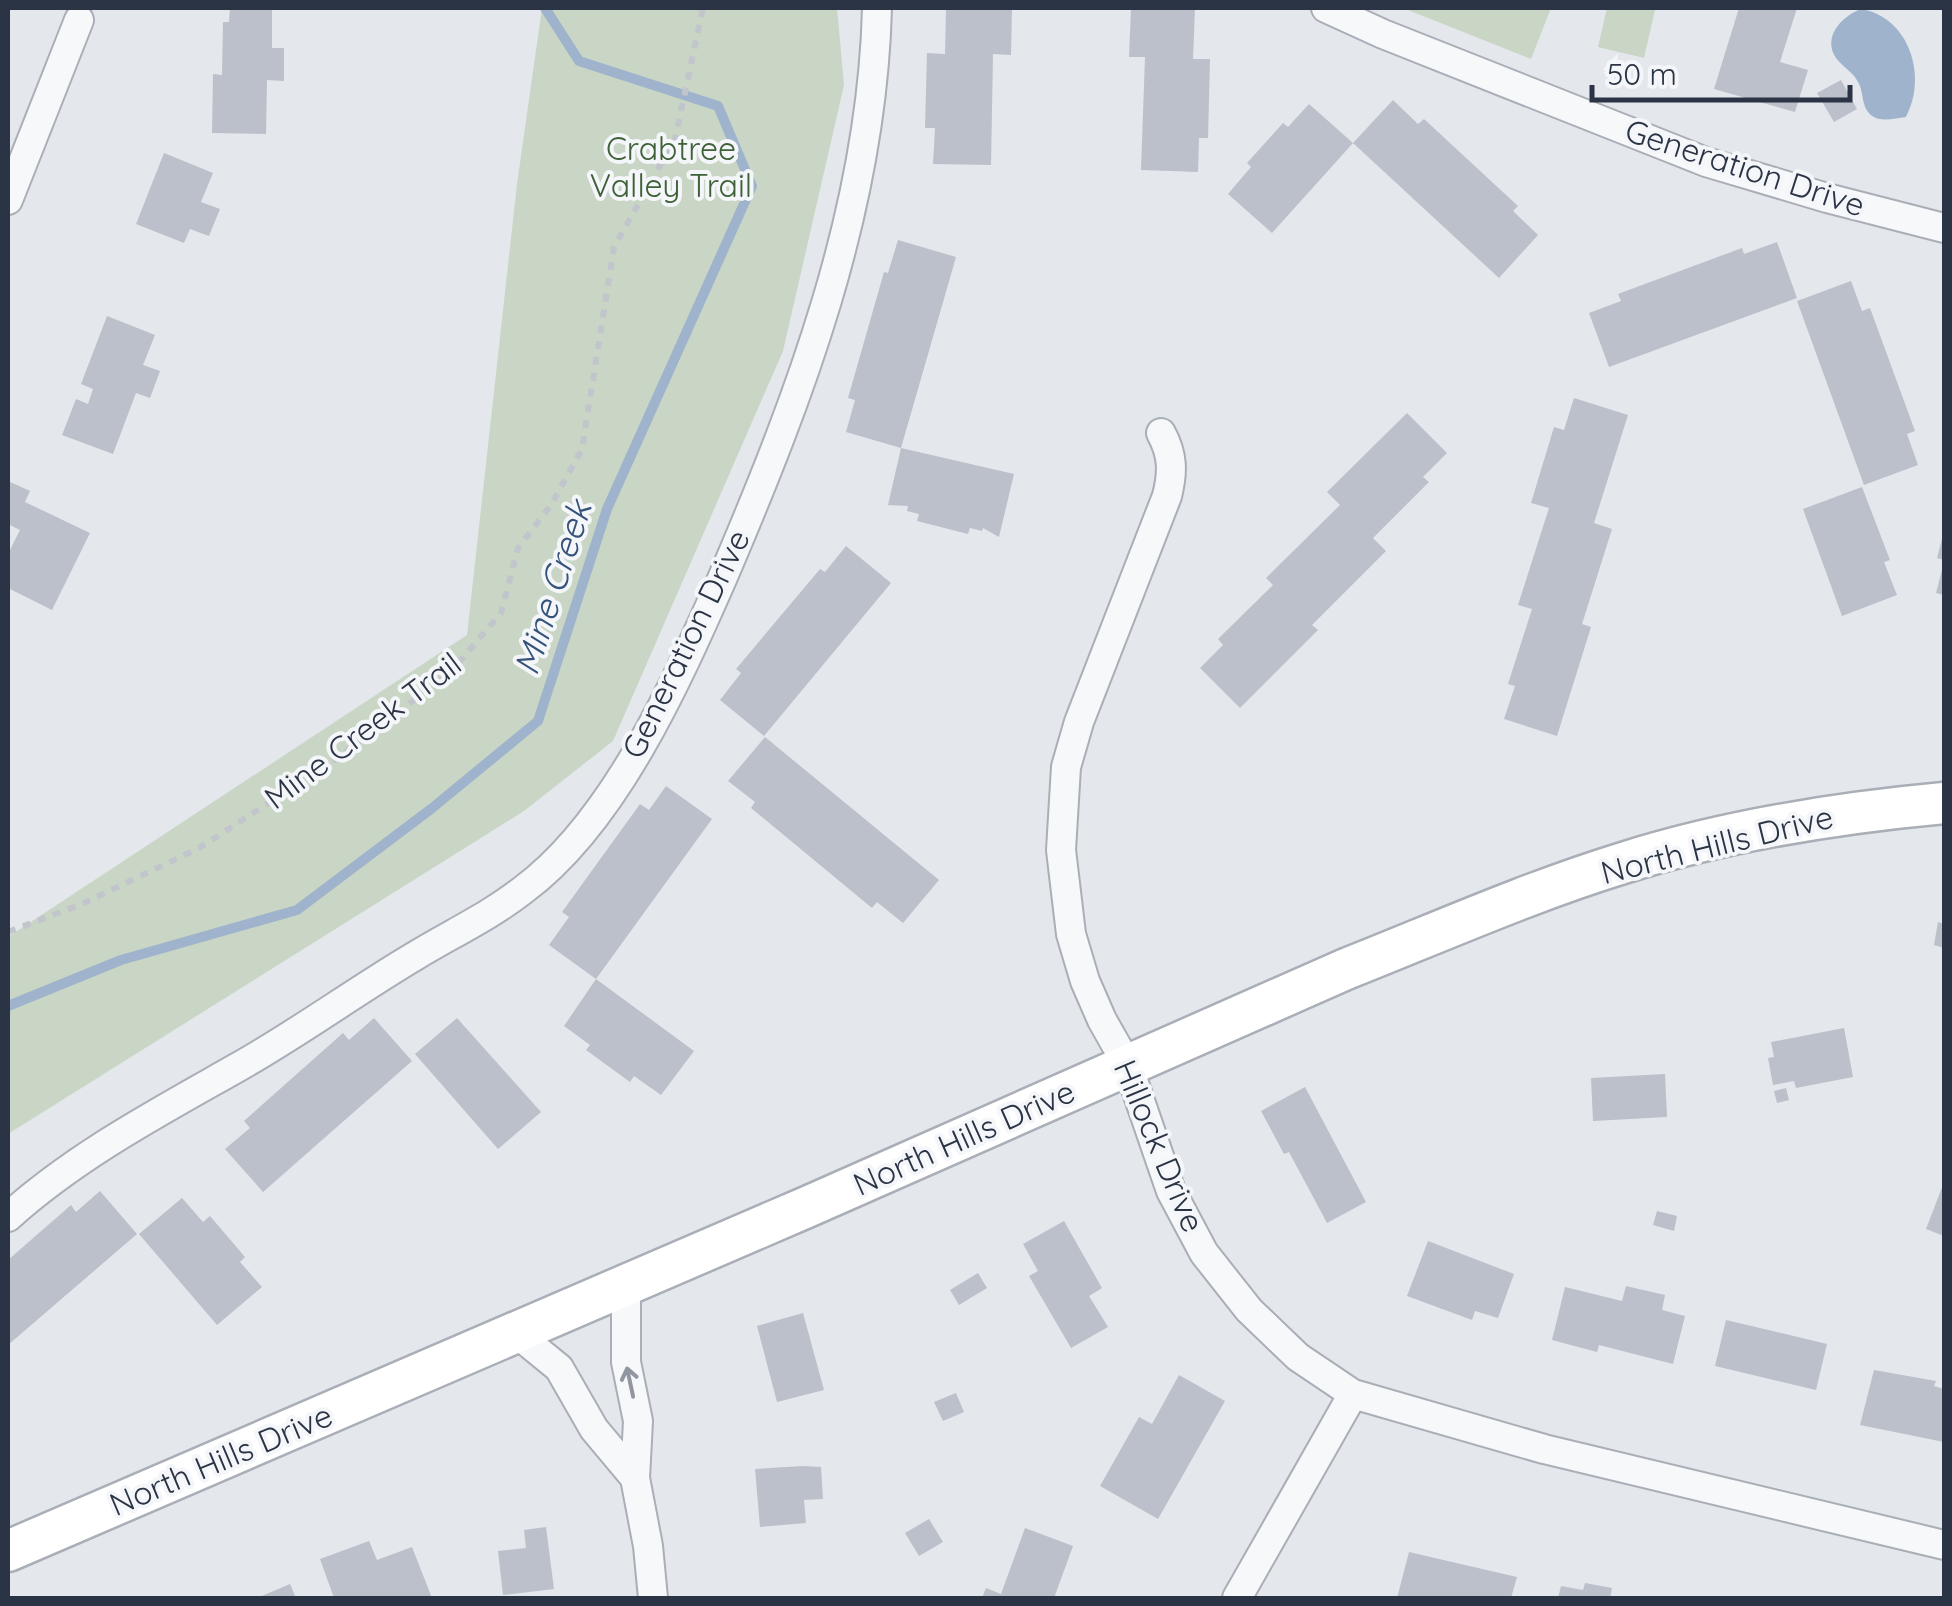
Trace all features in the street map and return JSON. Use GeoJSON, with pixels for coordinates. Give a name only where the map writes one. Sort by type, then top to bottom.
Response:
{"type":"FeatureCollection","features":[{"type":"Feature","properties":{"kind":"main road","name":"North Hills Drive"},"geometry":{"type":"LineString","coordinates":[[8,1551],[626,1286],[1346,969],[1622,863],[1784,824],[1865,810],[1944,803]]}},
{"type":"Feature","properties":{"kind":"street","name":"Generation Drive"},"geometry":{"type":"LineString","coordinates":[[8,1217],[79,1161],[522,892],[551,867],[595,816],[646,737],[676,680],[758,498],[803,382],[852,197],[868,102],[876,8]]}},
{"type":"Feature","properties":{"kind":"street","name":"Generation Drive"},"geometry":{"type":"LineString","coordinates":[[1326,8],[1706,162],[1944,228]]}},
{"type":"Feature","properties":{"kind":"street"},"geometry":{"type":"LineString","coordinates":[[8,200],[79,20]]}},
{"type":"Feature","properties":{"kind":"street","name":"Hillock Drive"},"geometry":{"type":"LineString","coordinates":[[1161,433],[1170,451],[1172,475],[1168,496],[1079,722],[1066,767],[1061,850],[1072,934],[1085,981],[1128,1066],[1171,1191],[1204,1253],[1248,1310],[1286,1346],[1353,1394],[1544,1449],[1944,1546]]}},
{"type":"Feature","properties":{"kind":"street"},"geometry":{"type":"LineString","coordinates":[[626,1286],[626,1362],[638,1421],[635,1478],[652,1598]]}},
{"type":"Feature","properties":{"kind":"street"},"geometry":{"type":"LineString","coordinates":[[516,1333],[559,1368],[594,1429],[635,1478]]}},
{"type":"Feature","properties":{"kind":"street"},"geometry":{"type":"LineString","coordinates":[[1237,1598],[1353,1394]]}},
{"type":"Feature","properties":{"kind":"path","name":"Mine Creek Trail"},"geometry":{"type":"LineString","coordinates":[[8,932],[82,904],[199,848],[326,766],[461,660],[501,613],[518,548],[551,504],[582,449],[614,248],[675,139],[703,8]]}},
{"type":"Feature","properties":{"kind":"green space","name":"Crabtree Valley Trail"},"geometry":{"type":"Polygon","coordinates":[[[542,8],[837,8],[844,85],[783,351],[613,741],[524,811],[8,1134],[8,937],[467,635],[517,184],[542,8]]]}},
{"type":"Feature","properties":{"kind":"green space"},"geometry":{"type":"Polygon","coordinates":[[[1403,8],[1551,8],[1531,59],[1403,8]]]}},
{"type":"Feature","properties":{"kind":"green space"},"geometry":{"type":"Polygon","coordinates":[[[1607,8],[1655,10],[1644,58],[1598,47],[1607,8]]]}},
{"type":"Feature","properties":{"kind":"water"},"geometry":{"type":"Polygon","coordinates":[[[1861,9],[1891,23],[1910,51],[1915,84],[1906,117],[1881,119],[1870,114],[1858,82],[1832,50],[1836,28],[1861,9]]]}},
{"type":"Feature","properties":{"kind":"building"},"geometry":{"type":"Polygon","coordinates":[[[230,8],[272,8],[272,48],[284,48],[284,81],[267,80],[266,134],[212,133],[213,74],[222,75],[223,22],[229,22],[230,8]]]}},
{"type":"Feature","properties":{"kind":"building"},"geometry":{"type":"Polygon","coordinates":[[[946,8],[1012,8],[1011,55],[993,54],[991,165],[933,164],[935,128],[925,128],[927,53],[945,54],[946,8]]]}},
{"type":"Feature","properties":{"kind":"building"},"geometry":{"type":"Polygon","coordinates":[[[1131,8],[1195,8],[1193,59],[1210,59],[1208,138],[1199,138],[1198,172],[1141,170],[1145,57],[1129,57],[1131,8]]]}},
{"type":"Feature","properties":{"kind":"building"},"geometry":{"type":"Polygon","coordinates":[[[1739,8],[1797,8],[1780,62],[1808,70],[1795,112],[1714,89],[1739,8]]]}},
{"type":"Feature","properties":{"kind":"building"},"geometry":{"type":"Polygon","coordinates":[[[1841,80],[1857,109],[1834,122],[1817,93],[1841,80]]]}},
{"type":"Feature","properties":{"kind":"building"},"geometry":{"type":"Polygon","coordinates":[[[1393,100],[1418,124],[1424,119],[1518,206],[1513,211],[1538,235],[1499,278],[1353,143],[1393,100]]]}},
{"type":"Feature","properties":{"kind":"building"},"geometry":{"type":"Polygon","coordinates":[[[1309,104],[1353,143],[1272,233],[1228,194],[1251,167],[1247,163],[1283,123],[1288,127],[1309,104]]]}},
{"type":"Feature","properties":{"kind":"building"},"geometry":{"type":"Polygon","coordinates":[[[164,153],[213,173],[201,202],[220,209],[209,236],[190,229],[184,243],[136,224],[164,153]]]}},
{"type":"Feature","properties":{"kind":"building"},"geometry":{"type":"Polygon","coordinates":[[[898,240],[956,257],[901,448],[846,432],[855,400],[848,398],[884,272],[888,273],[898,240]]]}},
{"type":"Feature","properties":{"kind":"building"},"geometry":{"type":"Polygon","coordinates":[[[1777,242],[1797,298],[1609,367],[1589,313],[1621,301],[1618,294],[1742,248],[1744,254],[1777,242]]]}},
{"type":"Feature","properties":{"kind":"building"},"geometry":{"type":"Polygon","coordinates":[[[1851,281],[1862,311],[1870,308],[1915,431],[1907,434],[1918,465],[1864,485],[1797,301],[1851,281]]]}},
{"type":"Feature","properties":{"kind":"building"},"geometry":{"type":"Polygon","coordinates":[[[107,316],[155,335],[143,365],[160,371],[150,398],[136,393],[113,454],[62,435],[76,399],[88,404],[93,389],[81,384],[107,316]]]}},
{"type":"Feature","properties":{"kind":"building"},"geometry":{"type":"Polygon","coordinates":[[[1574,398],[1628,415],[1594,523],[1612,529],[1582,624],[1591,627],[1557,736],[1504,719],[1515,686],[1508,684],[1532,609],[1518,605],[1549,508],[1531,503],[1554,427],[1564,430],[1574,398]]]}},
{"type":"Feature","properties":{"kind":"building"},"geometry":{"type":"Polygon","coordinates":[[[1407,413],[1447,453],[1423,477],[1429,482],[1373,538],[1386,551],[1312,625],[1318,630],[1240,708],[1200,668],[1223,645],[1218,639],[1273,585],[1266,578],[1340,505],[1327,492],[1407,413]]]}},
{"type":"Feature","properties":{"kind":"building"},"geometry":{"type":"Polygon","coordinates":[[[901,448],[1014,474],[999,537],[983,528],[970,528],[968,534],[917,521],[919,514],[907,511],[908,506],[888,505],[901,448]]]}},
{"type":"Feature","properties":{"kind":"building"},"geometry":{"type":"Polygon","coordinates":[[[8,481],[30,491],[25,502],[90,533],[52,610],[8,588],[8,554],[20,530],[8,524],[8,481]]]}},
{"type":"Feature","properties":{"kind":"building"},"geometry":{"type":"Polygon","coordinates":[[[1862,487],[1890,560],[1884,562],[1897,595],[1842,616],[1803,509],[1862,487]]]}},
{"type":"Feature","properties":{"kind":"building"},"geometry":{"type":"Polygon","coordinates":[[[1944,536],[1944,560],[1937,558],[1944,536]]]}},
{"type":"Feature","properties":{"kind":"building"},"geometry":{"type":"Polygon","coordinates":[[[846,546],[891,583],[764,736],[720,700],[741,673],[736,669],[820,569],[825,572],[846,546]]]}},
{"type":"Feature","properties":{"kind":"building"},"geometry":{"type":"Polygon","coordinates":[[[1944,566],[1944,595],[1936,593],[1944,566]]]}},
{"type":"Feature","properties":{"kind":"building"},"geometry":{"type":"Polygon","coordinates":[[[765,737],[939,880],[903,923],[877,902],[872,908],[751,808],[755,802],[728,781],[765,737]]]}},
{"type":"Feature","properties":{"kind":"building"},"geometry":{"type":"Polygon","coordinates":[[[666,786],[712,819],[596,979],[549,945],[569,917],[562,912],[640,804],[649,810],[666,786]]]}},
{"type":"Feature","properties":{"kind":"building"},"geometry":{"type":"Polygon","coordinates":[[[1938,922],[1944,924],[1944,948],[1934,945],[1938,922]]]}},
{"type":"Feature","properties":{"kind":"building"},"geometry":{"type":"Polygon","coordinates":[[[596,979],[694,1051],[661,1095],[634,1076],[630,1082],[586,1050],[590,1045],[564,1026],[596,979]]]}},
{"type":"Feature","properties":{"kind":"building"},"geometry":{"type":"Polygon","coordinates":[[[374,1018],[412,1061],[263,1192],[225,1149],[250,1128],[244,1121],[343,1033],[349,1040],[374,1018]]]}},
{"type":"Feature","properties":{"kind":"building"},"geometry":{"type":"Polygon","coordinates":[[[457,1018],[541,1112],[498,1149],[415,1054],[457,1018]]]}},
{"type":"Feature","properties":{"kind":"building"},"geometry":{"type":"Polygon","coordinates":[[[1844,1028],[1853,1077],[1796,1088],[1794,1081],[1773,1085],[1768,1058],[1774,1057],[1771,1042],[1844,1028]]]}},
{"type":"Feature","properties":{"kind":"building"},"geometry":{"type":"Polygon","coordinates":[[[1665,1074],[1667,1117],[1593,1121],[1591,1078],[1665,1074]]]}},
{"type":"Feature","properties":{"kind":"building"},"geometry":{"type":"Polygon","coordinates":[[[1305,1087],[1366,1202],[1327,1223],[1289,1152],[1284,1154],[1261,1111],[1305,1087]]]}},
{"type":"Feature","properties":{"kind":"building"},"geometry":{"type":"Polygon","coordinates":[[[1786,1088],[1789,1100],[1777,1103],[1774,1091],[1786,1088]]]}},
{"type":"Feature","properties":{"kind":"building"},"geometry":{"type":"Polygon","coordinates":[[[1944,1182],[1944,1236],[1926,1229],[1944,1182]]]}},
{"type":"Feature","properties":{"kind":"building"},"geometry":{"type":"Polygon","coordinates":[[[100,1191],[137,1234],[8,1345],[8,1260],[71,1205],[76,1212],[100,1191]]]}},
{"type":"Feature","properties":{"kind":"building"},"geometry":{"type":"Polygon","coordinates":[[[182,1198],[203,1222],[210,1216],[245,1257],[240,1262],[262,1287],[217,1325],[139,1234],[182,1198]]]}},
{"type":"Feature","properties":{"kind":"building"},"geometry":{"type":"Polygon","coordinates":[[[1657,1211],[1677,1216],[1674,1231],[1653,1225],[1657,1211]]]}},
{"type":"Feature","properties":{"kind":"building"},"geometry":{"type":"Polygon","coordinates":[[[1064,1221],[1102,1288],[1089,1296],[1108,1327],[1071,1348],[1029,1276],[1038,1271],[1023,1244],[1064,1221]]]}},
{"type":"Feature","properties":{"kind":"building"},"geometry":{"type":"Polygon","coordinates":[[[1428,1241],[1514,1274],[1498,1318],[1475,1311],[1472,1320],[1407,1296],[1428,1241]]]}},
{"type":"Feature","properties":{"kind":"building"},"geometry":{"type":"Polygon","coordinates":[[[978,1273],[987,1288],[959,1305],[950,1290],[978,1273]]]}},
{"type":"Feature","properties":{"kind":"building"},"geometry":{"type":"Polygon","coordinates":[[[1626,1286],[1665,1295],[1662,1310],[1685,1316],[1673,1364],[1599,1345],[1597,1352],[1552,1340],[1565,1287],[1622,1301],[1626,1286]]]}},
{"type":"Feature","properties":{"kind":"building"},"geometry":{"type":"Polygon","coordinates":[[[803,1313],[824,1390],[777,1402],[757,1326],[803,1313]]]}},
{"type":"Feature","properties":{"kind":"building"},"geometry":{"type":"Polygon","coordinates":[[[1726,1320],[1827,1344],[1816,1390],[1715,1366],[1726,1320]]]}},
{"type":"Feature","properties":{"kind":"building"},"geometry":{"type":"Polygon","coordinates":[[[1874,1370],[1936,1381],[1934,1386],[1944,1389],[1944,1442],[1860,1425],[1874,1370]]]}},
{"type":"Feature","properties":{"kind":"building"},"geometry":{"type":"Polygon","coordinates":[[[1179,1375],[1225,1401],[1158,1519],[1100,1486],[1139,1417],[1152,1424],[1179,1375]]]}},
{"type":"Feature","properties":{"kind":"building"},"geometry":{"type":"Polygon","coordinates":[[[956,1393],[964,1412],[943,1421],[934,1402],[956,1393]]]}},
{"type":"Feature","properties":{"kind":"building"},"geometry":{"type":"Polygon","coordinates":[[[821,1467],[823,1499],[804,1500],[806,1523],[760,1527],[755,1469],[821,1467]]]}},
{"type":"Feature","properties":{"kind":"building"},"geometry":{"type":"Polygon","coordinates":[[[929,1519],[943,1542],[919,1556],[905,1533],[929,1519]]]}},
{"type":"Feature","properties":{"kind":"building"},"geometry":{"type":"Polygon","coordinates":[[[546,1527],[554,1589],[503,1595],[498,1551],[526,1548],[524,1530],[546,1527]]]}},
{"type":"Feature","properties":{"kind":"building"},"geometry":{"type":"Polygon","coordinates":[[[1025,1528],[1073,1546],[1054,1598],[982,1598],[986,1588],[1001,1594],[1025,1528]]]}},
{"type":"Feature","properties":{"kind":"building"},"geometry":{"type":"Polygon","coordinates":[[[369,1541],[377,1560],[412,1547],[432,1598],[334,1598],[320,1559],[369,1541]]]}},
{"type":"Feature","properties":{"kind":"building"},"geometry":{"type":"Polygon","coordinates":[[[1409,1552],[1517,1577],[1511,1598],[1397,1598],[1409,1552]]]}},
{"type":"Feature","properties":{"kind":"building"},"geometry":{"type":"Polygon","coordinates":[[[1585,1583],[1612,1588],[1610,1598],[1558,1598],[1561,1586],[1583,1590],[1585,1583]]]}},
{"type":"Feature","properties":{"kind":"building"},"geometry":{"type":"Polygon","coordinates":[[[290,1584],[296,1598],[257,1598],[290,1584]]]}},
{"type":"Feature","properties":{"kind":"waterway","name":"Mine Creek"},"geometry":{"type":"LineString","coordinates":[[8,1006],[121,960],[297,910],[431,809],[538,721],[607,509],[752,186],[718,106],[579,61],[545,8]]}}]}
